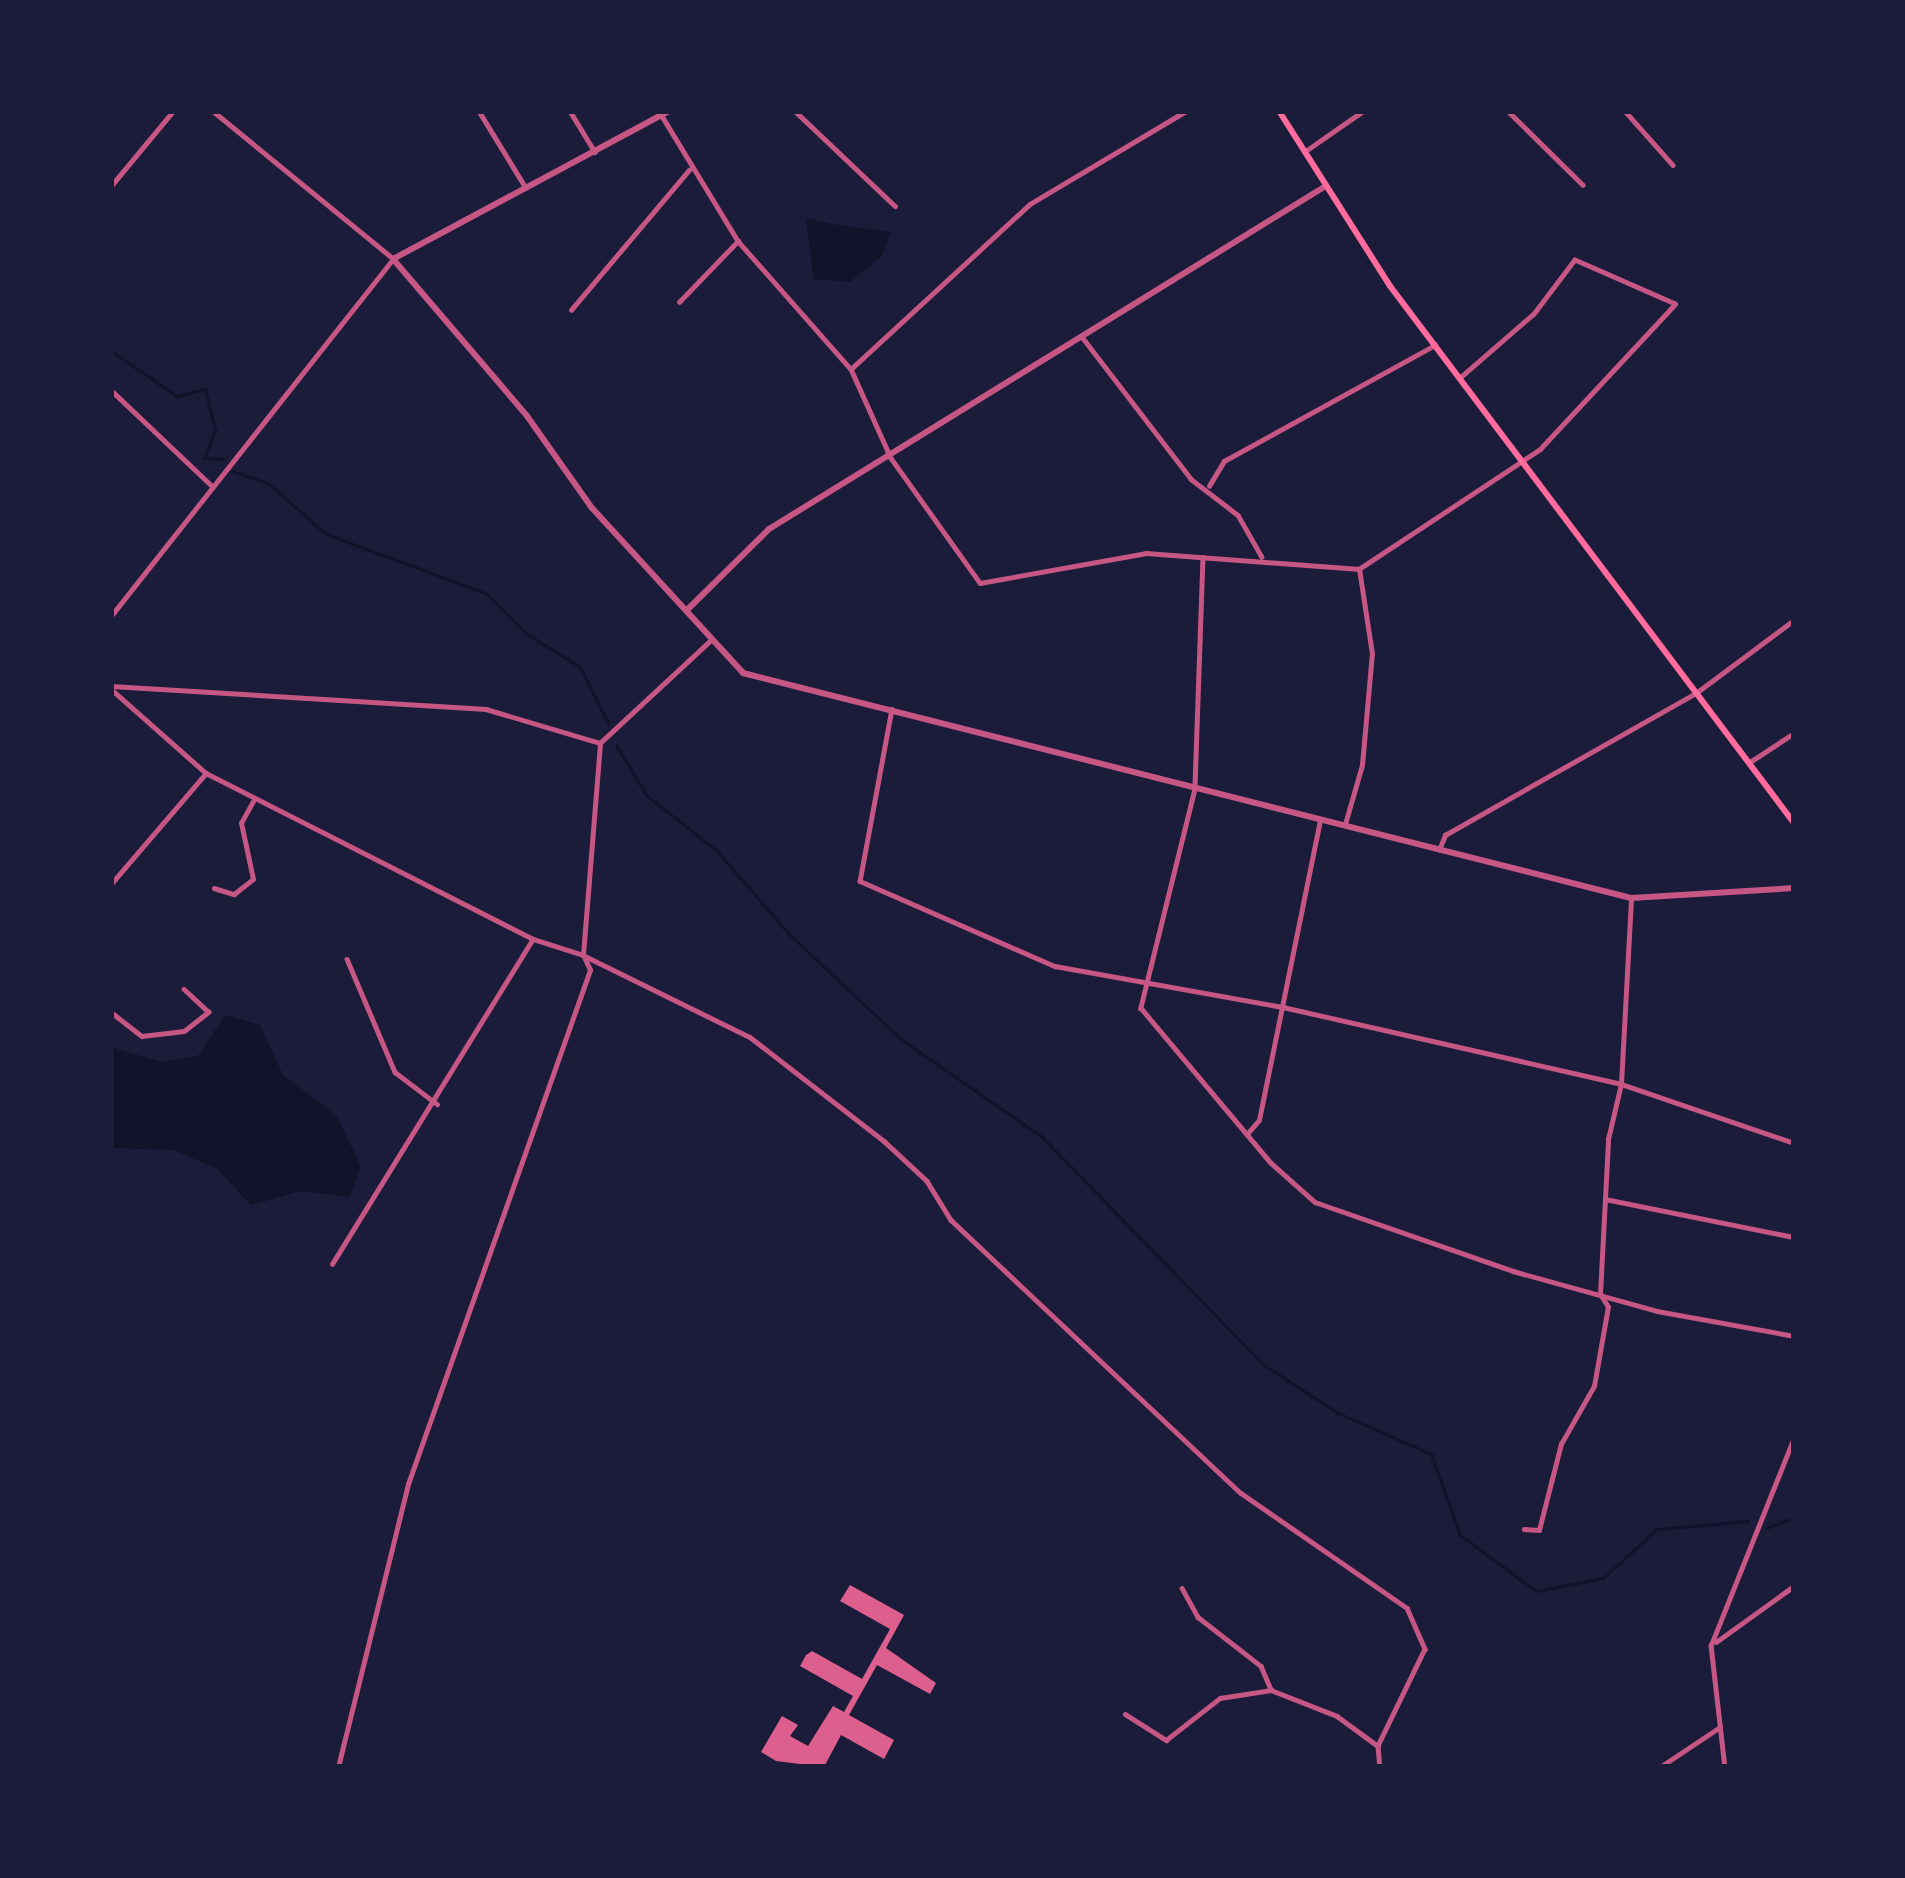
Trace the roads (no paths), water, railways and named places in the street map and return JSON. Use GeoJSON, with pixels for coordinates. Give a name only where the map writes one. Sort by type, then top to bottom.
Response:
{"type":"FeatureCollection","features":[{"type":"Feature","properties":{"kind":"main road"},"geometry":{"type":"LineString","coordinates":[[1280,111],[1324,187],[1435,345],[1794,823]]}},
{"type":"Feature","properties":{"kind":"street"},"geometry":{"type":"LineString","coordinates":[[111,186],[173,111]]}},
{"type":"Feature","properties":{"kind":"street"},"geometry":{"type":"LineString","coordinates":[[212,111],[393,259],[527,416],[592,508],[743,674],[1631,898],[1794,888]]}},
{"type":"Feature","properties":{"kind":"street"},"geometry":{"type":"LineString","coordinates":[[479,111],[526,188]]}},
{"type":"Feature","properties":{"kind":"street"},"geometry":{"type":"LineString","coordinates":[[570,111],[595,152]]}},
{"type":"Feature","properties":{"kind":"street"},"geometry":{"type":"LineString","coordinates":[[795,111],[895,206]]}},
{"type":"Feature","properties":{"kind":"street"},"geometry":{"type":"LineString","coordinates":[[851,369],[1030,204],[1186,111]]}},
{"type":"Feature","properties":{"kind":"street"},"geometry":{"type":"LineString","coordinates":[[1304,152],[1363,111]]}},
{"type":"Feature","properties":{"kind":"street"},"geometry":{"type":"LineString","coordinates":[[1508,111],[1583,185]]}},
{"type":"Feature","properties":{"kind":"street"},"geometry":{"type":"LineString","coordinates":[[1625,111],[1673,165]]}},
{"type":"Feature","properties":{"kind":"street"},"geometry":{"type":"LineString","coordinates":[[111,616],[393,259],[665,114],[689,170],[738,241],[851,369],[891,458],[980,583],[1146,553],[1262,557],[1359,569],[1576,416],[1676,304],[1575,260],[1534,314],[1460,378]]}},
{"type":"Feature","properties":{"kind":"street"},"geometry":{"type":"LineString","coordinates":[[571,310],[689,170]]}},
{"type":"Feature","properties":{"kind":"street"},"geometry":{"type":"LineString","coordinates":[[688,609],[769,529],[1324,187]]}},
{"type":"Feature","properties":{"kind":"street"},"geometry":{"type":"LineString","coordinates":[[679,302],[738,241]]}},
{"type":"Feature","properties":{"kind":"street"},"geometry":{"type":"LineString","coordinates":[[1082,336],[1191,479],[1209,486],[1238,515],[1262,557]]}},
{"type":"Feature","properties":{"kind":"street"},"geometry":{"type":"LineString","coordinates":[[1209,486],[1224,461],[1435,345]]}},
{"type":"Feature","properties":{"kind":"street"},"geometry":{"type":"LineString","coordinates":[[111,390],[212,486]]}},
{"type":"Feature","properties":{"kind":"street"},"geometry":{"type":"LineString","coordinates":[[1203,557],[1196,790],[1142,984],[1141,1008],[1290,1183],[1340,1214],[1600,1294],[1794,1336]]}},
{"type":"Feature","properties":{"kind":"street"},"geometry":{"type":"LineString","coordinates":[[1344,826],[1362,765],[1372,654],[1359,569]]}},
{"type":"Feature","properties":{"kind":"street"},"geometry":{"type":"LineString","coordinates":[[1439,850],[1445,835],[1696,693],[1794,620]]}},
{"type":"Feature","properties":{"kind":"street"},"geometry":{"type":"LineString","coordinates":[[338,1767],[408,1484],[541,1121],[590,970],[583,955],[600,743],[713,639]]}},
{"type":"Feature","properties":{"kind":"street"},"geometry":{"type":"LineString","coordinates":[[111,687],[486,709],[600,743]]}},
{"type":"Feature","properties":{"kind":"street"},"geometry":{"type":"LineString","coordinates":[[111,687],[206,773],[533,939],[583,955],[749,1037],[815,1083],[926,1180],[951,1220],[1241,1492],[1407,1607],[1425,1649],[1378,1747],[1380,1767]]}},
{"type":"Feature","properties":{"kind":"street"},"geometry":{"type":"LineString","coordinates":[[892,710],[860,881],[1055,966],[1282,1007],[1621,1084],[1794,1143]]}},
{"type":"Feature","properties":{"kind":"street"},"geometry":{"type":"LineString","coordinates":[[1750,763],[1794,734]]}},
{"type":"Feature","properties":{"kind":"street"},"geometry":{"type":"LineString","coordinates":[[111,884],[206,773]]}},
{"type":"Feature","properties":{"kind":"street"},"geometry":{"type":"LineString","coordinates":[[214,888],[234,894],[254,879],[241,823],[254,800]]}},
{"type":"Feature","properties":{"kind":"street"},"geometry":{"type":"LineString","coordinates":[[1247,1135],[1259,1120],[1320,820]]}},
{"type":"Feature","properties":{"kind":"street"},"geometry":{"type":"LineString","coordinates":[[1524,1529],[1539,1530],[1562,1444],[1594,1386],[1608,1307],[1600,1294],[1607,1138],[1621,1084],[1631,898]]}},
{"type":"Feature","properties":{"kind":"street"},"geometry":{"type":"LineString","coordinates":[[332,1264],[437,1104],[533,939]]}},
{"type":"Feature","properties":{"kind":"street"},"geometry":{"type":"LineString","coordinates":[[346,959],[394,1072],[437,1104]]}},
{"type":"Feature","properties":{"kind":"street"},"geometry":{"type":"LineString","coordinates":[[111,1012],[142,1036],[184,1031],[208,1012],[184,990]]}},
{"type":"Feature","properties":{"kind":"street"},"geometry":{"type":"LineString","coordinates":[[1605,1199],[1794,1237]]}},
{"type":"Feature","properties":{"kind":"street"},"geometry":{"type":"LineString","coordinates":[[1725,1767],[1711,1645],[1794,1437]]}},
{"type":"Feature","properties":{"kind":"street"},"geometry":{"type":"LineString","coordinates":[[1711,1645],[1794,1586]]}},
{"type":"Feature","properties":{"kind":"street"},"geometry":{"type":"LineString","coordinates":[[1182,1588],[1198,1617],[1262,1666],[1271,1690]]}},
{"type":"Feature","properties":{"kind":"street"},"geometry":{"type":"LineString","coordinates":[[1125,1714],[1166,1740],[1220,1698],[1271,1690],[1337,1715],[1378,1747]]}},
{"type":"Feature","properties":{"kind":"street"},"geometry":{"type":"LineString","coordinates":[[1660,1767],[1720,1727]]}},
{"type":"Feature","properties":{"kind":"waterway"},"geometry":{"type":"LineString","coordinates":[[111,351],[177,396],[205,389],[215,430],[204,458],[223,459]]}},
{"type":"Feature","properties":{"kind":"waterway"},"geometry":{"type":"LineString","coordinates":[[232,471],[269,484],[326,534],[487,594],[527,634],[580,667],[608,723]]}},
{"type":"Feature","properties":{"kind":"waterway"},"geometry":{"type":"LineString","coordinates":[[616,745],[647,796],[716,850],[790,935],[902,1040],[1042,1137],[1264,1365],[1338,1413],[1431,1454],[1460,1535],[1536,1591],[1603,1578],[1657,1529],[1748,1521]]}},
{"type":"Feature","properties":{"kind":"waterway"},"geometry":{"type":"LineString","coordinates":[[1766,1528],[1794,1518]]}}]}
